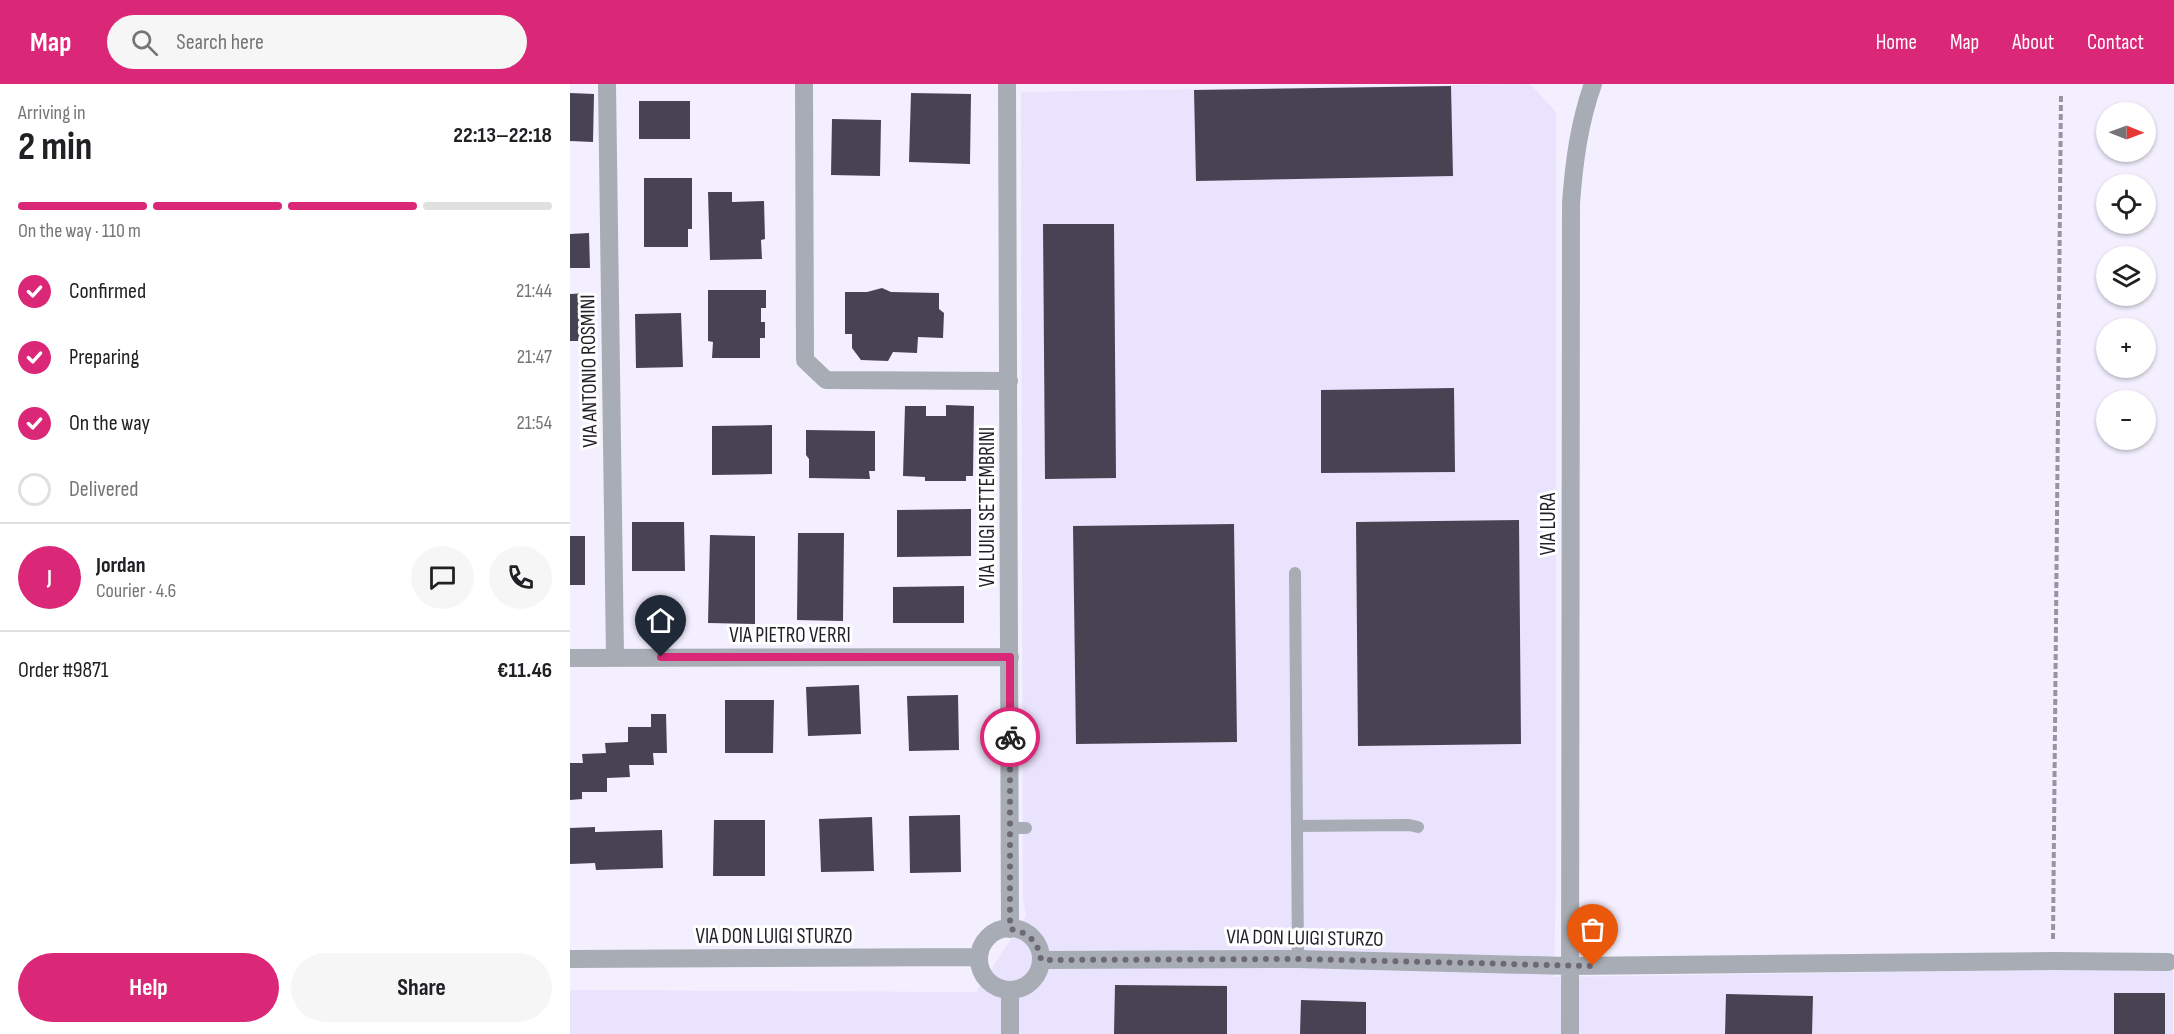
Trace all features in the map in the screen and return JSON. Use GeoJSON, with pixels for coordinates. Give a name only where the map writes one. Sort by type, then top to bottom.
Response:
{"type":"FeatureCollection","features":[{"type":"Feature","properties":{"kind":"street","name":"VIA ANTONIO ROSMINI"},"geometry":{"type":"LineString","coordinates":[[608,84],[615,657]]}},
{"type":"Feature","properties":{"kind":"street"},"geometry":{"type":"LineString","coordinates":[[804,84],[805,360],[826,380],[1009,381]]}},
{"type":"Feature","properties":{"kind":"street","name":"VIA LUIGI SETTEMBRINI"},"geometry":{"type":"LineString","coordinates":[[1007,84],[1010,657],[1018,828],[1010,929]]}},
{"type":"Feature","properties":{"kind":"street","name":"VIA LURA"},"geometry":{"type":"LineString","coordinates":[[1569,1034],[1570,203],[1575,156],[1593,84]]}},
{"type":"Feature","properties":{"kind":"street","name":"VIA PIETRO VERRI"},"geometry":{"type":"LineString","coordinates":[[570,658],[1010,657]]}},
{"type":"Feature","properties":{"kind":"street"},"geometry":{"type":"LineString","coordinates":[[1010,929],[1028,935],[1035,942],[1041,960],[1034,978],[1028,984],[1010,990],[1000,989],[984,977],[979,957],[987,939],[997,931],[1010,929]]}},
{"type":"Feature","properties":{"kind":"street","name":"VIA DON LUIGI STURZO"},"geometry":{"type":"LineString","coordinates":[[570,959],[979,957]]}},
{"type":"Feature","properties":{"kind":"street","name":"VIA DON LUIGI STURZO"},"geometry":{"type":"LineString","coordinates":[[1041,960],[1298,959],[1569,966],[2168,962]]}},
{"type":"Feature","properties":{"kind":"street"},"geometry":{"type":"LineString","coordinates":[[1010,990],[1010,1034]]}},
{"type":"Feature","properties":{"kind":"lane"},"geometry":{"type":"LineString","coordinates":[[1295,573],[1298,959]]}},
{"type":"Feature","properties":{"kind":"lane"},"geometry":{"type":"LineString","coordinates":[[1297,826],[1409,825],[1418,827]]}},
{"type":"Feature","properties":{"kind":"path"},"geometry":{"type":"LineString","coordinates":[[2053,961],[2061,94]]}},
{"type":"Feature","properties":{"kind":"shaded area"},"geometry":{"type":"Polygon","coordinates":[[[1530,84],[1556,112],[1554,977],[2173,968],[2173,1034],[570,1034],[570,990],[976,992],[1026,916],[1023,898],[1021,92],[1530,84]]]}},
{"type":"Feature","properties":{"kind":"building"},"geometry":{"type":"Polygon","coordinates":[[[1451,86],[1453,176],[1196,181],[1194,90],[1451,86]]]}},
{"type":"Feature","properties":{"kind":"building"},"geometry":{"type":"Polygon","coordinates":[[[570,93],[594,94],[593,142],[570,141],[570,93]]]}},
{"type":"Feature","properties":{"kind":"building"},"geometry":{"type":"Polygon","coordinates":[[[911,93],[971,94],[970,164],[909,162],[911,93]]]}},
{"type":"Feature","properties":{"kind":"building"},"geometry":{"type":"Polygon","coordinates":[[[639,101],[690,101],[690,139],[639,139],[639,101]]]}},
{"type":"Feature","properties":{"kind":"building"},"geometry":{"type":"Polygon","coordinates":[[[832,119],[881,120],[880,176],[831,175],[832,119]]]}},
{"type":"Feature","properties":{"kind":"building"},"geometry":{"type":"Polygon","coordinates":[[[644,178],[692,178],[692,229],[688,229],[688,247],[644,247],[644,178]]]}},
{"type":"Feature","properties":{"kind":"building"},"geometry":{"type":"Polygon","coordinates":[[[708,192],[732,192],[732,202],[764,201],[765,239],[761,240],[762,259],[710,260],[708,192]]]}},
{"type":"Feature","properties":{"kind":"building"},"geometry":{"type":"Polygon","coordinates":[[[1043,224],[1114,224],[1116,478],[1045,479],[1043,224]]]}},
{"type":"Feature","properties":{"kind":"building"},"geometry":{"type":"Polygon","coordinates":[[[589,233],[590,268],[570,268],[570,234],[589,233]]]}},
{"type":"Feature","properties":{"kind":"building"},"geometry":{"type":"Polygon","coordinates":[[[882,288],[891,292],[939,293],[939,309],[944,313],[943,338],[918,337],[917,353],[893,352],[888,361],[861,360],[852,348],[852,334],[845,334],[845,292],[867,292],[882,288]]]}},
{"type":"Feature","properties":{"kind":"building"},"geometry":{"type":"Polygon","coordinates":[[[708,290],[766,290],[766,308],[761,308],[761,322],[765,322],[765,338],[760,338],[760,358],[712,358],[713,342],[708,341],[708,290]]]}},
{"type":"Feature","properties":{"kind":"building"},"geometry":{"type":"Polygon","coordinates":[[[589,293],[589,341],[570,341],[570,294],[589,293]]]}},
{"type":"Feature","properties":{"kind":"building"},"geometry":{"type":"Polygon","coordinates":[[[681,313],[683,367],[636,368],[635,314],[681,313]]]}},
{"type":"Feature","properties":{"kind":"building"},"geometry":{"type":"Polygon","coordinates":[[[1454,388],[1455,472],[1321,473],[1321,390],[1454,388]]]}},
{"type":"Feature","properties":{"kind":"building"},"geometry":{"type":"Polygon","coordinates":[[[946,405],[974,406],[973,476],[966,476],[966,481],[925,481],[925,477],[903,476],[905,406],[926,406],[926,416],[946,416],[946,405]]]}},
{"type":"Feature","properties":{"kind":"building"},"geometry":{"type":"Polygon","coordinates":[[[772,425],[772,474],[712,475],[712,426],[772,425]]]}},
{"type":"Feature","properties":{"kind":"building"},"geometry":{"type":"Polygon","coordinates":[[[806,430],[875,431],[875,471],[869,471],[870,479],[809,478],[806,430]]]}},
{"type":"Feature","properties":{"kind":"building"},"geometry":{"type":"Polygon","coordinates":[[[971,509],[971,556],[897,557],[897,510],[971,509]]]}},
{"type":"Feature","properties":{"kind":"building"},"geometry":{"type":"Polygon","coordinates":[[[1519,520],[1521,744],[1358,746],[1356,522],[1519,520]]]}},
{"type":"Feature","properties":{"kind":"building"},"geometry":{"type":"Polygon","coordinates":[[[632,522],[684,522],[685,571],[632,571],[632,522]]]}},
{"type":"Feature","properties":{"kind":"building"},"geometry":{"type":"Polygon","coordinates":[[[1234,524],[1237,742],[1076,744],[1073,526],[1234,524]]]}},
{"type":"Feature","properties":{"kind":"building"},"geometry":{"type":"Polygon","coordinates":[[[798,533],[844,533],[843,621],[797,620],[798,533]]]}},
{"type":"Feature","properties":{"kind":"building"},"geometry":{"type":"Polygon","coordinates":[[[710,535],[755,536],[755,624],[708,623],[710,535]]]}},
{"type":"Feature","properties":{"kind":"building"},"geometry":{"type":"Polygon","coordinates":[[[570,536],[585,536],[585,585],[570,585],[570,536]]]}},
{"type":"Feature","properties":{"kind":"building"},"geometry":{"type":"Polygon","coordinates":[[[964,586],[964,623],[893,623],[893,587],[964,586]]]}},
{"type":"Feature","properties":{"kind":"building"},"geometry":{"type":"Polygon","coordinates":[[[859,685],[861,734],[808,736],[806,687],[859,685]]]}},
{"type":"Feature","properties":{"kind":"building"},"geometry":{"type":"Polygon","coordinates":[[[958,695],[959,750],[909,751],[907,696],[958,695]]]}},
{"type":"Feature","properties":{"kind":"building"},"geometry":{"type":"Polygon","coordinates":[[[725,700],[774,700],[773,753],[725,753],[725,700]]]}},
{"type":"Feature","properties":{"kind":"building"},"geometry":{"type":"Polygon","coordinates":[[[651,714],[666,714],[667,753],[653,753],[654,765],[629,765],[630,777],[607,778],[607,792],[582,792],[582,799],[570,800],[570,763],[583,763],[582,754],[606,753],[605,743],[628,742],[628,727],[651,727],[651,714]]]}},
{"type":"Feature","properties":{"kind":"building"},"geometry":{"type":"Polygon","coordinates":[[[960,815],[961,872],[910,873],[909,816],[960,815]]]}},
{"type":"Feature","properties":{"kind":"building"},"geometry":{"type":"Polygon","coordinates":[[[872,817],[874,871],[821,872],[819,819],[872,817]]]}},
{"type":"Feature","properties":{"kind":"building"},"geometry":{"type":"Polygon","coordinates":[[[714,820],[765,820],[765,876],[713,876],[714,820]]]}},
{"type":"Feature","properties":{"kind":"building"},"geometry":{"type":"Polygon","coordinates":[[[595,827],[595,832],[662,830],[663,868],[596,870],[595,863],[570,864],[570,828],[595,827]]]}},
{"type":"Feature","properties":{"kind":"building"},"geometry":{"type":"Polygon","coordinates":[[[1115,985],[1227,986],[1227,1034],[1114,1034],[1115,985]]]}},
{"type":"Feature","properties":{"kind":"building"},"geometry":{"type":"Polygon","coordinates":[[[2114,993],[2165,993],[2165,1034],[2114,1034],[2114,993]]]}},
{"type":"Feature","properties":{"kind":"building"},"geometry":{"type":"Polygon","coordinates":[[[1726,994],[1813,996],[1812,1034],[1725,1034],[1726,994]]]}},
{"type":"Feature","properties":{"kind":"building"},"geometry":{"type":"Polygon","coordinates":[[[1301,1000],[1366,1002],[1366,1034],[1300,1034],[1301,1000]]]}},
{"type":"Feature","properties":{"kind":"way so far"},"geometry":{"type":"LineString","coordinates":[[1010,737],[1010,929],[1020,930],[1035,942],[1041,960],[1298,959],[1593,966]]}},
{"type":"Feature","properties":{"kind":"route"},"geometry":{"type":"LineString","coordinates":[[661,657],[1010,657],[1010,737]]}}]}
